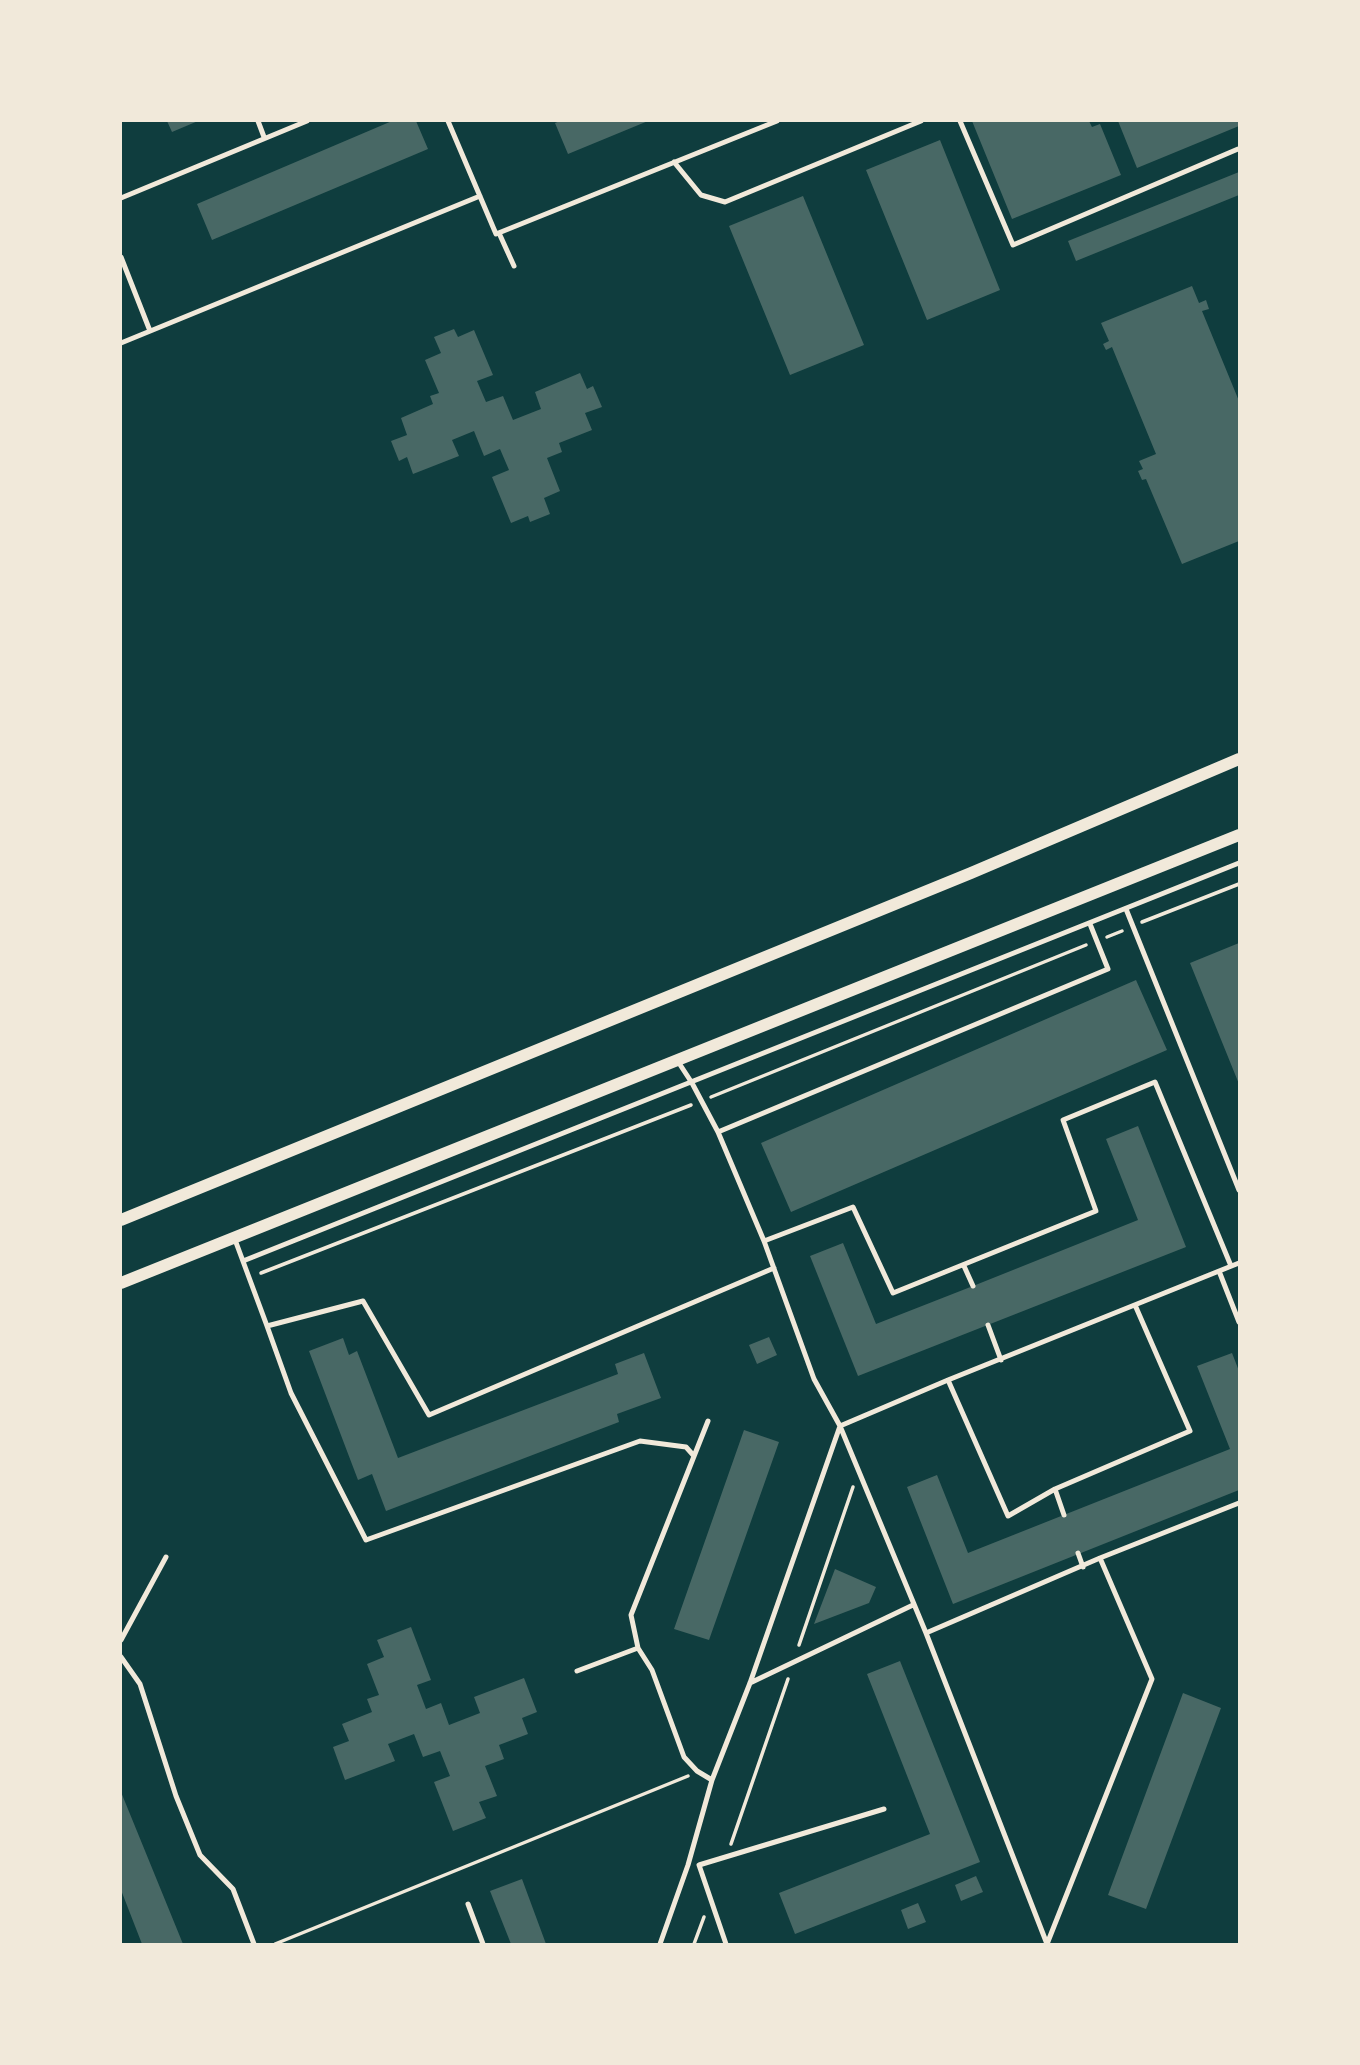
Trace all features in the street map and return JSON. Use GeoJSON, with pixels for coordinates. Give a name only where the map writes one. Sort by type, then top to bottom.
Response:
{"type":"FeatureCollection","features":[{"type":"Feature","properties":{"kind":"street"},"geometry":{"type":"LineString","coordinates":[[121,1220],[971,873],[1239,759]]}},
{"type":"Feature","properties":{"kind":"street"},"geometry":{"type":"LineString","coordinates":[[121,1283],[1239,835]]}},
{"type":"Feature","properties":{"kind":"lane"},"geometry":{"type":"LineString","coordinates":[[258,121],[264,137]]}},
{"type":"Feature","properties":{"kind":"lane"},"geometry":{"type":"LineString","coordinates":[[121,198],[307,121]]}},
{"type":"Feature","properties":{"kind":"lane"},"geometry":{"type":"LineString","coordinates":[[449,121],[496,234],[777,121]]}},
{"type":"Feature","properties":{"kind":"lane"},"geometry":{"type":"LineString","coordinates":[[674,162],[701,195],[725,202],[921,121]]}},
{"type":"Feature","properties":{"kind":"lane"},"geometry":{"type":"LineString","coordinates":[[960,121],[1013,245],[1238,149]]}},
{"type":"Feature","properties":{"kind":"lane"},"geometry":{"type":"LineString","coordinates":[[121,343],[480,196]]}},
{"type":"Feature","properties":{"kind":"lane"},"geometry":{"type":"LineString","coordinates":[[499,233],[514,266]]}},
{"type":"Feature","properties":{"kind":"lane"},"geometry":{"type":"LineString","coordinates":[[121,257],[150,331]]}},
{"type":"Feature","properties":{"kind":"lane"},"geometry":{"type":"LineString","coordinates":[[243,1261],[1239,863]]}},
{"type":"Feature","properties":{"kind":"lane"},"geometry":{"type":"LineString","coordinates":[[1126,909],[1239,1190]]}},
{"type":"Feature","properties":{"kind":"lane"},"geometry":{"type":"LineString","coordinates":[[718,1132],[1108,969],[1090,924]]}},
{"type":"Feature","properties":{"kind":"lane"},"geometry":{"type":"LineString","coordinates":[[677,1060],[718,1132],[764,1241],[814,1378],[840,1426],[926,1633],[1047,1944],[1152,1679],[1100,1558]]}},
{"type":"Feature","properties":{"kind":"lane"},"geometry":{"type":"LineString","coordinates":[[764,1241],[853,1207],[893,1293],[964,1266],[1096,1211],[1063,1120],[1155,1082],[1231,1266]]}},
{"type":"Feature","properties":{"kind":"lane"},"geometry":{"type":"LineString","coordinates":[[234,1237],[291,1393],[366,1540],[640,1441],[686,1447],[694,1456]]}},
{"type":"Feature","properties":{"kind":"lane"},"geometry":{"type":"LineString","coordinates":[[660,1944],[688,1865],[712,1780],[750,1683],[840,1426],[1239,1263]]}},
{"type":"Feature","properties":{"kind":"lane"},"geometry":{"type":"LineString","coordinates":[[964,1266],[972,1286]]}},
{"type":"Feature","properties":{"kind":"lane"},"geometry":{"type":"LineString","coordinates":[[267,1326],[363,1301],[429,1415],[774,1268]]}},
{"type":"Feature","properties":{"kind":"lane"},"geometry":{"type":"LineString","coordinates":[[1219,1271],[1239,1322]]}},
{"type":"Feature","properties":{"kind":"lane"},"geometry":{"type":"LineString","coordinates":[[948,1380],[1008,1516],[1055,1489],[1190,1431],[1135,1305]]}},
{"type":"Feature","properties":{"kind":"lane"},"geometry":{"type":"LineString","coordinates":[[988,1325],[1001,1360]]}},
{"type":"Feature","properties":{"kind":"lane"},"geometry":{"type":"LineString","coordinates":[[708,1421],[631,1615],[638,1648],[652,1670],[684,1757],[697,1771],[712,1780]]}},
{"type":"Feature","properties":{"kind":"lane"},"geometry":{"type":"LineString","coordinates":[[1055,1489],[1064,1515]]}},
{"type":"Feature","properties":{"kind":"lane"},"geometry":{"type":"LineString","coordinates":[[926,1633],[1100,1558],[1239,1503]]}},
{"type":"Feature","properties":{"kind":"lane"},"geometry":{"type":"LineString","coordinates":[[1078,1553],[1083,1567]]}},
{"type":"Feature","properties":{"kind":"lane"},"geometry":{"type":"LineString","coordinates":[[121,1640],[166,1558]]}},
{"type":"Feature","properties":{"kind":"lane"},"geometry":{"type":"LineString","coordinates":[[750,1683],[913,1605]]}},
{"type":"Feature","properties":{"kind":"lane"},"geometry":{"type":"LineString","coordinates":[[577,1671],[638,1648]]}},
{"type":"Feature","properties":{"kind":"lane"},"geometry":{"type":"LineString","coordinates":[[121,1657],[140,1684],[176,1796],[200,1856],[233,1889],[254,1944]]}},
{"type":"Feature","properties":{"kind":"lane"},"geometry":{"type":"LineString","coordinates":[[688,1865],[699,1865],[884,1809]]}},
{"type":"Feature","properties":{"kind":"lane"},"geometry":{"type":"LineString","coordinates":[[699,1865],[726,1944]]}},
{"type":"Feature","properties":{"kind":"lane"},"geometry":{"type":"LineString","coordinates":[[468,1904],[483,1944]]}},
{"type":"Feature","properties":{"kind":"path"},"geometry":{"type":"LineString","coordinates":[[249,1278],[702,1101],[1239,884]]}},
{"type":"Feature","properties":{"kind":"path"},"geometry":{"type":"LineString","coordinates":[[726,1857],[858,1470]]}},
{"type":"Feature","properties":{"kind":"path"},"geometry":{"type":"LineString","coordinates":[[275,1944],[679,1781],[697,1771]]}},
{"type":"Feature","properties":{"kind":"path"},"geometry":{"type":"LineString","coordinates":[[694,1944],[710,1899]]}},
{"type":"Feature","properties":{"kind":"building"},"geometry":{"type":"Polygon","coordinates":[[[167,121],[198,121],[172,132],[167,121]]]}},
{"type":"Feature","properties":{"kind":"building"},"geometry":{"type":"Polygon","coordinates":[[[392,121],[416,121],[428,149],[212,240],[197,204],[392,121]]]}},
{"type":"Feature","properties":{"kind":"building"},"geometry":{"type":"Polygon","coordinates":[[[648,121],[568,154],[555,123],[648,121]]]}},
{"type":"Feature","properties":{"kind":"building"},"geometry":{"type":"Polygon","coordinates":[[[972,121],[1089,121],[1092,127],[1100,124],[1121,175],[1012,219],[972,121]]]}},
{"type":"Feature","properties":{"kind":"building"},"geometry":{"type":"Polygon","coordinates":[[[1118,121],[1239,121],[1239,126],[1137,168],[1118,121]]]}},
{"type":"Feature","properties":{"kind":"building"},"geometry":{"type":"Polygon","coordinates":[[[940,140],[1000,290],[927,320],[866,170],[940,140]]]}},
{"type":"Feature","properties":{"kind":"building"},"geometry":{"type":"Polygon","coordinates":[[[1239,172],[1239,195],[1076,261],[1068,241],[1239,172]]]}},
{"type":"Feature","properties":{"kind":"building"},"geometry":{"type":"Polygon","coordinates":[[[803,196],[864,345],[790,375],[729,226],[803,196]]]}},
{"type":"Feature","properties":{"kind":"building"},"geometry":{"type":"Polygon","coordinates":[[[1192,286],[1199,303],[1206,300],[1209,309],[1202,311],[1239,401],[1239,541],[1182,564],[1146,479],[1142,480],[1138,471],[1143,469],[1139,461],[1156,454],[1112,347],[1106,350],[1103,344],[1109,341],[1101,323],[1192,286]]]}},
{"type":"Feature","properties":{"kind":"building"},"geometry":{"type":"Polygon","coordinates":[[[454,329],[458,337],[474,330],[493,375],[477,381],[486,402],[503,396],[513,420],[541,409],[535,392],[580,373],[587,389],[593,386],[602,407],[585,413],[592,430],[559,443],[562,452],[547,458],[560,491],[544,498],[550,514],[530,522],[528,516],[511,523],[492,477],[509,470],[500,449],[484,456],[474,431],[452,440],[459,456],[413,474],[407,457],[399,461],[391,441],[407,435],[401,418],[433,404],[430,396],[439,393],[425,360],[441,353],[434,337],[454,329]]]}},
{"type":"Feature","properties":{"kind":"building"},"geometry":{"type":"Polygon","coordinates":[[[1239,943],[1239,1084],[1190,963],[1239,943]]]}},
{"type":"Feature","properties":{"kind":"building"},"geometry":{"type":"Polygon","coordinates":[[[1136,980],[1167,1050],[791,1212],[761,1143],[1136,980]]]}},
{"type":"Feature","properties":{"kind":"building"},"geometry":{"type":"Polygon","coordinates":[[[1138,1126],[1186,1247],[858,1376],[810,1256],[843,1243],[876,1324],[973,1286],[1138,1220],[1106,1139],[1138,1126]]]}},
{"type":"Feature","properties":{"kind":"building"},"geometry":{"type":"Polygon","coordinates":[[[769,1337],[777,1355],[757,1364],[749,1345],[769,1337]]]}},
{"type":"Feature","properties":{"kind":"building"},"geometry":{"type":"Polygon","coordinates":[[[343,1338],[349,1355],[357,1351],[398,1458],[618,1374],[615,1364],[644,1353],[661,1398],[617,1414],[619,1422],[386,1511],[372,1474],[358,1480],[309,1351],[343,1338]]]}},
{"type":"Feature","properties":{"kind":"building"},"geometry":{"type":"Polygon","coordinates":[[[1232,1353],[1239,1371],[1239,1490],[953,1604],[907,1487],[937,1475],[968,1553],[1230,1449],[1197,1366],[1232,1353]]]}},
{"type":"Feature","properties":{"kind":"building"},"geometry":{"type":"Polygon","coordinates":[[[744,1430],[779,1442],[709,1640],[674,1629],[744,1430]]]}},
{"type":"Feature","properties":{"kind":"building"},"geometry":{"type":"Polygon","coordinates":[[[835,1569],[876,1587],[869,1603],[814,1624],[835,1569]]]}},
{"type":"Feature","properties":{"kind":"building"},"geometry":{"type":"Polygon","coordinates":[[[411,1627],[431,1680],[417,1685],[426,1709],[441,1703],[449,1725],[480,1713],[474,1697],[524,1678],[537,1712],[522,1718],[528,1734],[499,1745],[504,1759],[485,1766],[497,1796],[479,1802],[486,1818],[453,1831],[434,1782],[450,1776],[440,1751],[423,1757],[414,1734],[388,1744],[395,1761],[345,1780],[333,1747],[349,1741],[342,1724],[372,1712],[367,1699],[379,1695],[367,1664],[384,1657],[377,1640],[411,1627]]]}},
{"type":"Feature","properties":{"kind":"building"},"geometry":{"type":"Polygon","coordinates":[[[900,1661],[980,1862],[795,1934],[779,1893],[930,1834],[867,1674],[900,1661]]]}},
{"type":"Feature","properties":{"kind":"building"},"geometry":{"type":"Polygon","coordinates":[[[1183,1693],[1221,1708],[1146,1909],[1108,1895],[1183,1693]]]}},
{"type":"Feature","properties":{"kind":"building"},"geometry":{"type":"Polygon","coordinates":[[[121,1792],[183,1944],[142,1944],[121,1890],[121,1792]]]}},
{"type":"Feature","properties":{"kind":"building"},"geometry":{"type":"Polygon","coordinates":[[[976,1876],[983,1892],[961,1901],[955,1885],[976,1876]]]}},
{"type":"Feature","properties":{"kind":"building"},"geometry":{"type":"Polygon","coordinates":[[[522,1879],[546,1944],[511,1944],[490,1891],[522,1879]]]}},
{"type":"Feature","properties":{"kind":"building"},"geometry":{"type":"Polygon","coordinates":[[[918,1903],[926,1922],[908,1929],[901,1910],[918,1903]]]}}]}
